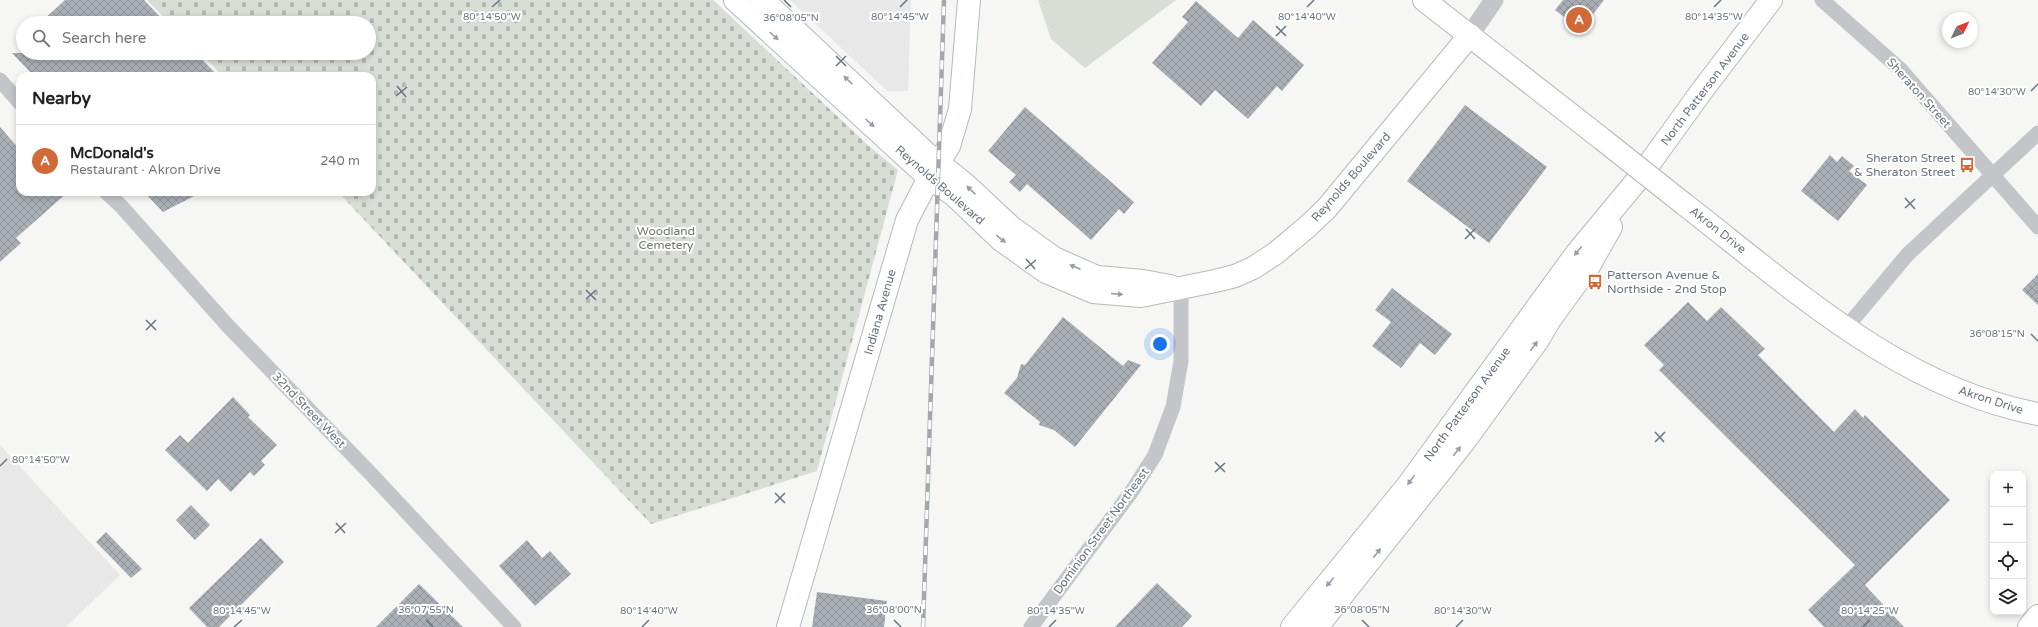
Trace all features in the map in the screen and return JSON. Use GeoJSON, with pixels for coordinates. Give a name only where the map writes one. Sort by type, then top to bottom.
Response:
{"type":"FeatureCollection","features":[{"type":"Feature","properties":{"kind":"main road","name":"Reynolds Boulevard"},"geometry":{"type":"LineString","coordinates":[[735,0],[934,171]]}},
{"type":"Feature","properties":{"kind":"main road","name":"Reynolds Boulevard"},"geometry":{"type":"LineString","coordinates":[[763,0],[934,171],[955,196],[1001,240],[1046,272],[1093,292],[1141,296],[1181,289],[1234,276],[1253,268],[1276,253],[1308,227],[1327,208],[1470,35]]}},
{"type":"Feature","properties":{"kind":"main road","name":"Indiana Avenue"},"geometry":{"type":"LineString","coordinates":[[788,627],[907,220],[949,146],[960,109],[969,0]]}},
{"type":"Feature","properties":{"kind":"main road","name":"Akron Drive"},"geometry":{"type":"LineString","coordinates":[[1424,0],[1845,329],[1937,381],[1986,400],[2038,414]]}},
{"type":"Feature","properties":{"kind":"main road","name":"North Patterson Avenue"},"geometry":{"type":"LineString","coordinates":[[1292,627],[1408,485],[1576,254],[1640,178],[1701,92],[1771,0]]}},
{"type":"Feature","properties":{"kind":"main road","name":"North Patterson Avenue"},"geometry":{"type":"LineString","coordinates":[[1317,627],[1464,442],[1538,340],[1589,266],[1640,178]]}},
{"type":"Feature","properties":{"kind":"main road"},"geometry":{"type":"LineString","coordinates":[[2029,627],[2038,616]]}},
{"type":"Feature","properties":{"kind":"street"},"geometry":{"type":"LineString","coordinates":[[1470,35],[1494,0]]}},
{"type":"Feature","properties":{"kind":"street","name":"Sheraton Street"},"geometry":{"type":"LineString","coordinates":[[1822,0],[1900,69],[2038,227]]}},
{"type":"Feature","properties":{"kind":"street"},"geometry":{"type":"LineString","coordinates":[[0,80],[16,98]]}},
{"type":"Feature","properties":{"kind":"street"},"geometry":{"type":"LineString","coordinates":[[1845,329],[1908,254],[2038,133]]}},
{"type":"Feature","properties":{"kind":"street","name":"32nd Street West"},"geometry":{"type":"LineString","coordinates":[[110,196],[121,206],[228,326],[366,469],[514,627]]}},
{"type":"Feature","properties":{"kind":"street","name":"Dominion Street Northeast"},"geometry":{"type":"LineString","coordinates":[[1031,627],[1132,491],[1155,455],[1173,407],[1181,361],[1181,289]]}},
{"type":"Feature","properties":{"kind":"shaded area"},"geometry":{"type":"Polygon","coordinates":[[[790,0],[911,0],[908,91],[887,91],[790,0]]]}},
{"type":"Feature","properties":{"kind":"shaded area"},"geometry":{"type":"Polygon","coordinates":[[[0,445],[120,575],[66,627],[0,627],[0,445]]]}},
{"type":"Feature","properties":{"kind":"green space","name":"Woodland Cemetery"},"geometry":{"type":"Polygon","coordinates":[[[147,0],[713,0],[869,146],[898,170],[817,471],[651,524],[342,196],[376,196],[376,72],[219,72],[207,60],[376,60],[376,16],[163,16],[147,0]]]}},
{"type":"Feature","properties":{"kind":"green space"},"geometry":{"type":"Polygon","coordinates":[[[1038,0],[1176,0],[1085,68],[1051,39],[1038,0]]]}},
{"type":"Feature","properties":{"kind":"building"},"geometry":{"type":"Polygon","coordinates":[[[65,0],[144,0],[159,16],[48,16],[65,0]]]}},
{"type":"Feature","properties":{"kind":"building"},"geometry":{"type":"Polygon","coordinates":[[[1563,0],[1604,0],[1581,30],[1555,10],[1563,0]]]}},
{"type":"Feature","properties":{"kind":"building"},"geometry":{"type":"Polygon","coordinates":[[[1196,1],[1238,38],[1253,20],[1304,65],[1282,91],[1277,86],[1248,119],[1215,90],[1201,106],[1152,63],[1188,22],[1182,17],[1196,1]]]}},
{"type":"Feature","properties":{"kind":"building"},"geometry":{"type":"Polygon","coordinates":[[[19,60],[203,60],[214,72],[30,72],[19,60]]]}},
{"type":"Feature","properties":{"kind":"building"},"geometry":{"type":"Polygon","coordinates":[[[1465,105],[1547,167],[1489,243],[1407,181],[1465,105]]]}},
{"type":"Feature","properties":{"kind":"building"},"geometry":{"type":"Polygon","coordinates":[[[1025,107],[1134,202],[1124,214],[1119,209],[1091,240],[1027,184],[1020,192],[1009,182],[1016,175],[988,151],[1025,107]]]}},
{"type":"Feature","properties":{"kind":"building"},"geometry":{"type":"Polygon","coordinates":[[[0,127],[16,145],[16,196],[63,196],[16,238],[21,243],[0,262],[0,127]]]}},
{"type":"Feature","properties":{"kind":"building"},"geometry":{"type":"Polygon","coordinates":[[[1830,155],[1837,162],[1842,156],[1854,166],[1849,171],[1867,185],[1838,221],[1801,191],[1830,155]]]}},
{"type":"Feature","properties":{"kind":"building"},"geometry":{"type":"Polygon","coordinates":[[[148,196],[194,196],[163,212],[148,196]]]}},
{"type":"Feature","properties":{"kind":"building"},"geometry":{"type":"Polygon","coordinates":[[[2038,274],[2038,305],[2022,290],[2038,274]]]}},
{"type":"Feature","properties":{"kind":"building"},"geometry":{"type":"Polygon","coordinates":[[[1392,288],[1452,334],[1435,355],[1420,343],[1401,368],[1372,346],[1391,322],[1375,310],[1392,288]]]}},
{"type":"Feature","properties":{"kind":"building"},"geometry":{"type":"Polygon","coordinates":[[[1688,302],[1707,321],[1721,307],[1765,349],[1758,355],[1834,432],[1855,409],[1863,418],[1865,415],[1950,500],[1865,585],[1904,627],[1824,627],[1808,610],[1855,565],[1659,370],[1664,365],[1644,345],[1688,302]]]}},
{"type":"Feature","properties":{"kind":"building"},"geometry":{"type":"Polygon","coordinates":[[[1063,317],[1123,366],[1128,360],[1141,365],[1075,447],[1054,430],[1039,425],[1040,422],[1004,393],[1017,378],[1021,364],[1025,365],[1063,317]]]}},
{"type":"Feature","properties":{"kind":"building"},"geometry":{"type":"Polygon","coordinates":[[[233,397],[250,415],[248,417],[277,445],[261,461],[265,465],[254,476],[250,472],[231,492],[218,479],[207,491],[165,450],[180,435],[188,443],[233,397]]]}},
{"type":"Feature","properties":{"kind":"building"},"geometry":{"type":"Polygon","coordinates":[[[191,505],[210,525],[195,540],[176,520],[191,505]]]}},
{"type":"Feature","properties":{"kind":"building"},"geometry":{"type":"Polygon","coordinates":[[[106,532],[142,569],[131,578],[96,542],[106,532]]]}},
{"type":"Feature","properties":{"kind":"building"},"geometry":{"type":"Polygon","coordinates":[[[261,538],[284,562],[219,627],[207,627],[189,608],[261,538]]]}},
{"type":"Feature","properties":{"kind":"building"},"geometry":{"type":"Polygon","coordinates":[[[527,540],[542,558],[550,551],[571,574],[535,606],[499,566],[527,540]]]}},
{"type":"Feature","properties":{"kind":"building"},"geometry":{"type":"Polygon","coordinates":[[[1157,583],[1192,616],[1182,627],[1115,627],[1157,583]]]}},
{"type":"Feature","properties":{"kind":"building"},"geometry":{"type":"Polygon","coordinates":[[[419,584],[463,627],[376,627],[419,584]]]}},
{"type":"Feature","properties":{"kind":"building"},"geometry":{"type":"Polygon","coordinates":[[[817,592],[887,601],[884,627],[812,627],[817,592]]]}},
{"type":"Feature","properties":{"kind":"railway"},"geometry":{"type":"LineString","coordinates":[[923,627],[944,0]]}},
{"type":"Feature","properties":{"kind":"place","name":"McDonald's"},"geometry":{"type":"Point","coordinates":[1579,20]}},
{"type":"Feature","properties":{"kind":"place","name":"Sheraton Street & Sheraton Street"},"geometry":{"type":"Point","coordinates":[1967,165]}},
{"type":"Feature","properties":{"kind":"place","name":"Patterson Avenue & Northside - 2nd Stop"},"geometry":{"type":"Point","coordinates":[1595,282]}}]}
